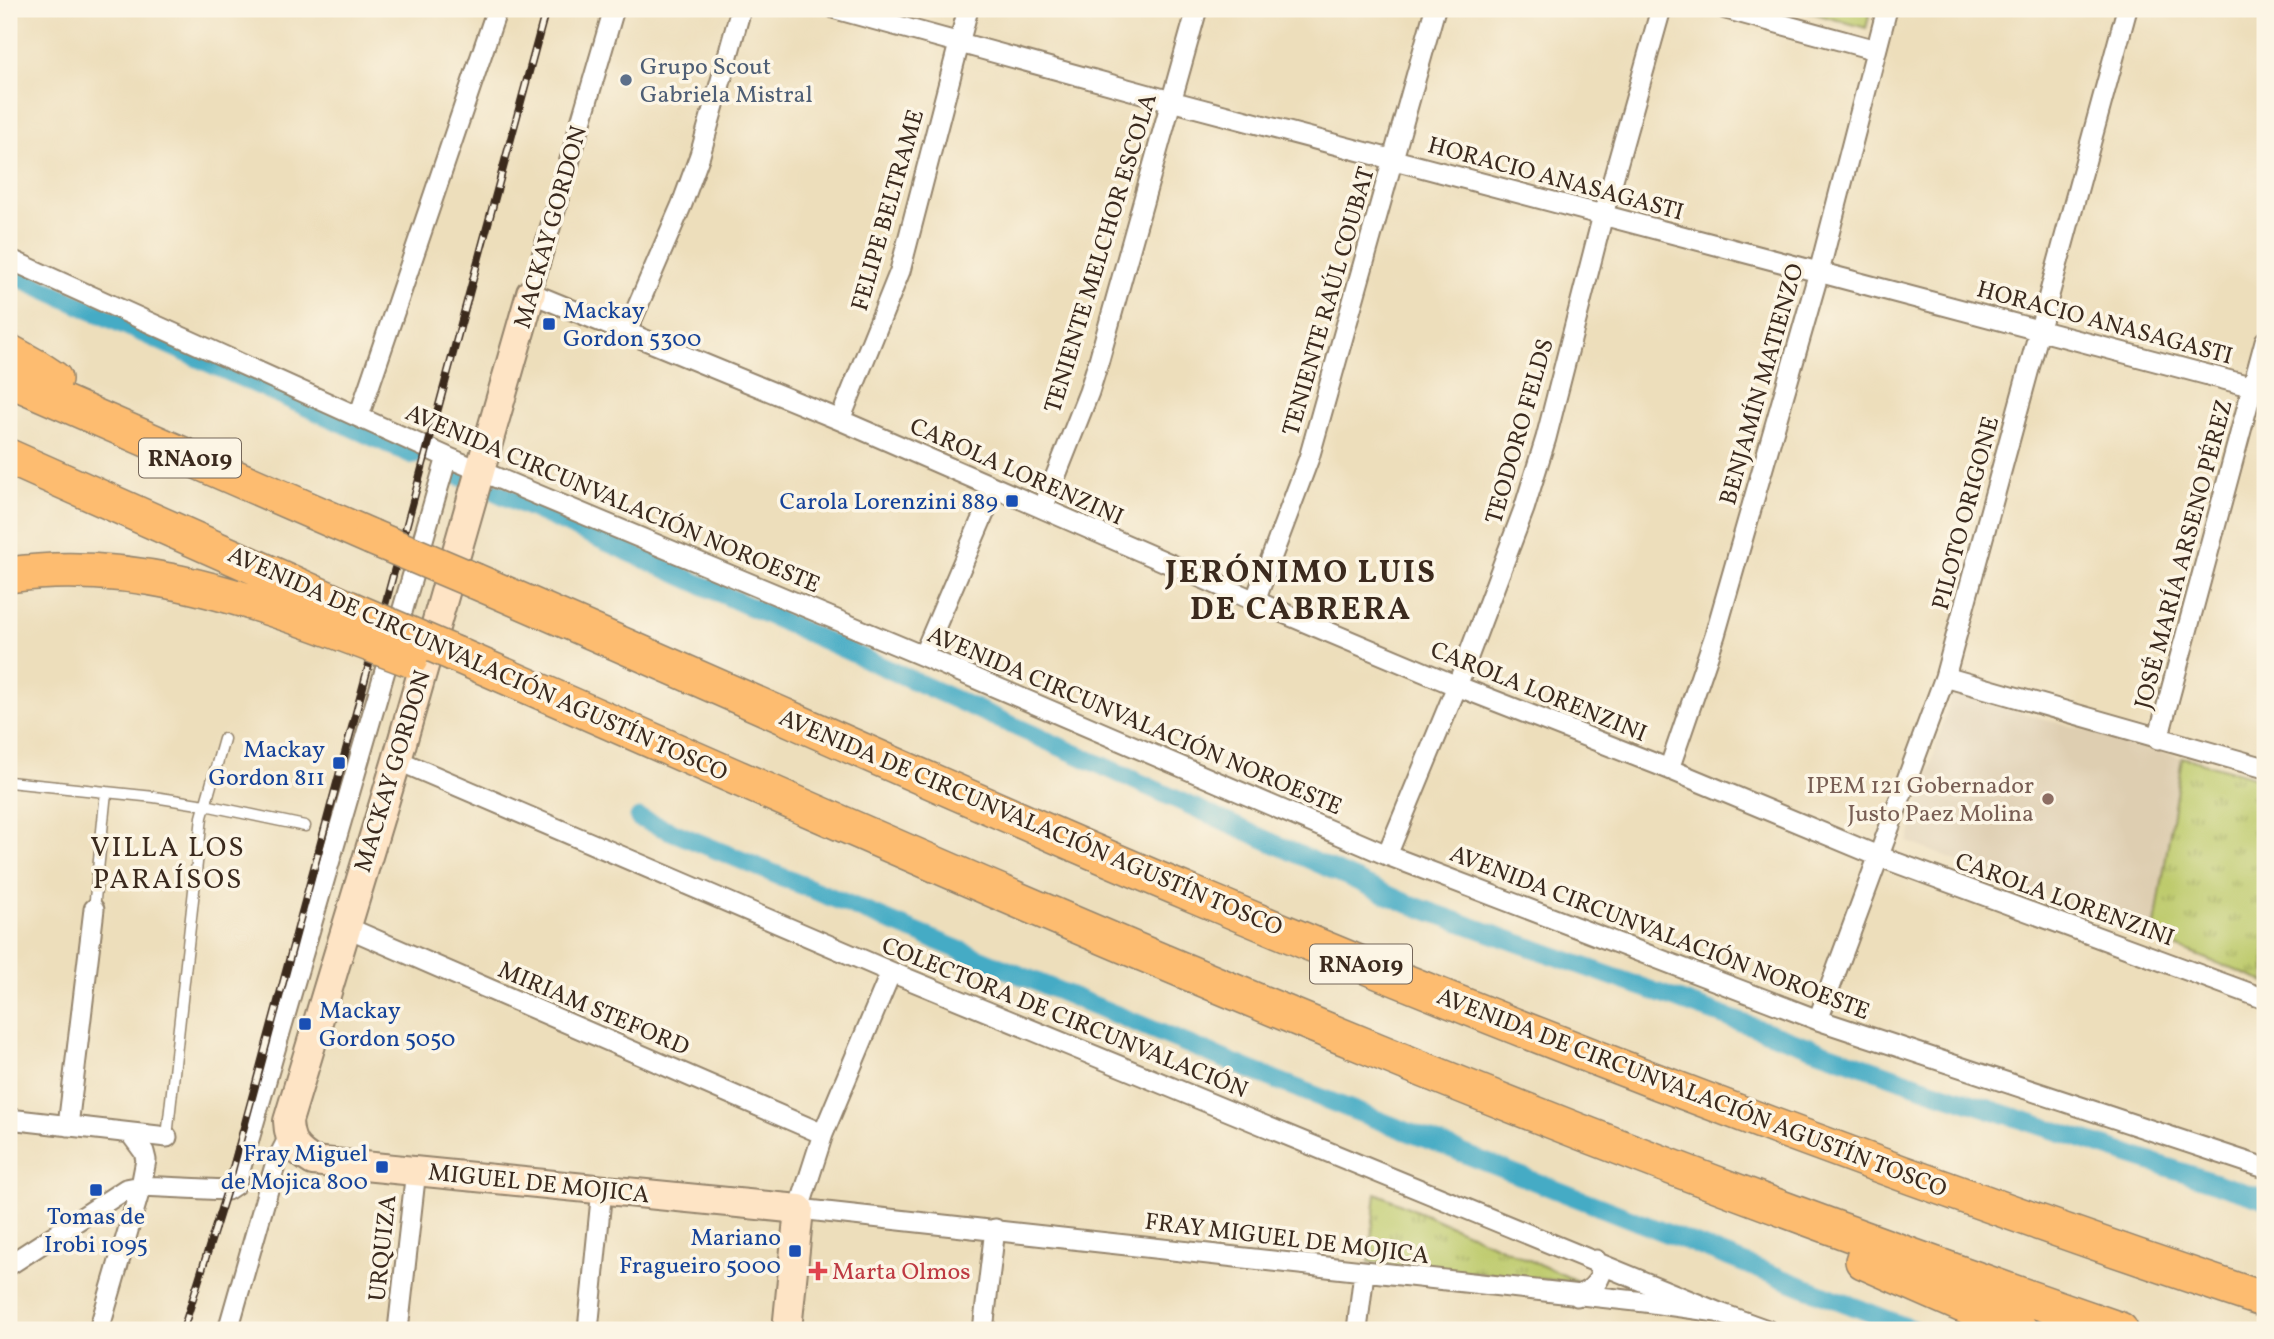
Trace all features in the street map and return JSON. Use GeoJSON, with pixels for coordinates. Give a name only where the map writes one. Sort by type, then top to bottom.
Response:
{"type":"FeatureCollection","features":[{"type":"Feature","properties":{"kind":"highway"},"geometry":{"type":"LineString","coordinates":[[9,352],[36,367],[119,427]]}},
{"type":"Feature","properties":{"kind":"highway","name":"AVENIDA DE CIRCUNVALACIÓN AGUSTÍN TOSCO"},"geometry":{"type":"LineString","coordinates":[[9,379],[1193,894],[1672,1088],[1969,1198],[2265,1300]]}},
{"type":"Feature","properties":{"kind":"highway","name":"AVENIDA DE CIRCUNVALACIÓN AGUSTÍN TOSCO"},"geometry":{"type":"LineString","coordinates":[[9,457],[345,620],[767,790],[1000,892],[1354,1041],[1754,1199],[2120,1330]]}},
{"type":"Feature","properties":{"kind":"highway"},"geometry":{"type":"LineString","coordinates":[[9,575],[86,569],[144,575],[345,620]]}},
{"type":"Feature","properties":{"kind":"highway"},"geometry":{"type":"LineString","coordinates":[[1672,1088],[1798,1115],[2132,1234],[2265,1276]]}},
{"type":"Feature","properties":{"kind":"highway"},"geometry":{"type":"LineString","coordinates":[[1754,1199],[1851,1256],[2020,1330]]}},
{"type":"Feature","properties":{"kind":"main road","name":"MACKAY GORDON"},"geometry":{"type":"LineString","coordinates":[[283,1149],[288,1121],[397,760],[531,293]]}},
{"type":"Feature","properties":{"kind":"main road","name":"MIGUEL DE MOJICA"},"geometry":{"type":"LineString","coordinates":[[283,1149],[298,1152],[313,1161],[799,1209]]}},
{"type":"Feature","properties":{"kind":"main road"},"geometry":{"type":"LineString","coordinates":[[787,1330],[799,1209]]}},
{"type":"Feature","properties":{"kind":"street"},"geometry":{"type":"LineString","coordinates":[[359,416],[497,9]]}},
{"type":"Feature","properties":{"kind":"street","name":"MACKAY GORDON"},"geometry":{"type":"LineString","coordinates":[[531,293],[614,9]]}},
{"type":"Feature","properties":{"kind":"street"},"geometry":{"type":"LineString","coordinates":[[627,331],[682,204],[700,155],[741,9]]}},
{"type":"Feature","properties":{"kind":"street","name":"HORACIO ANASAGASTI"},"geometry":{"type":"LineString","coordinates":[[836,9],[1171,102],[2259,388]]}},
{"type":"Feature","properties":{"kind":"street","name":"FELIPE BELTRAME"},"geometry":{"type":"LineString","coordinates":[[840,420],[900,271],[968,9]]}},
{"type":"Feature","properties":{"kind":"street","name":"TENIENTE MELCHOR ESCOLA"},"geometry":{"type":"LineString","coordinates":[[1043,508],[1089,391],[1197,9]]}},
{"type":"Feature","properties":{"kind":"street","name":"TENIENTE RAÚL COUBAT"},"geometry":{"type":"LineString","coordinates":[[1255,601],[1309,458],[1435,9]]}},
{"type":"Feature","properties":{"kind":"street","name":"TEODORO FELDS"},"geometry":{"type":"LineString","coordinates":[[1387,855],[1457,686],[1524,509],[1546,438],[1661,9]]}},
{"type":"Feature","properties":{"kind":"street"},"geometry":{"type":"LineString","coordinates":[[1726,9],[1876,50]]}},
{"type":"Feature","properties":{"kind":"street","name":"BENJAMÍN MATIENZO"},"geometry":{"type":"LineString","coordinates":[[1669,769],[1711,646],[1819,272],[1887,9]]}},
{"type":"Feature","properties":{"kind":"street","name":"PILOTO ORIGONE"},"geometry":{"type":"LineString","coordinates":[[1818,1020],[1945,677],[2127,9]]}},
{"type":"Feature","properties":{"kind":"street","name":"AVENIDA CIRCUNVALACIÓN NOROESTE"},"geometry":{"type":"LineString","coordinates":[[9,259],[447,457],[923,656],[1387,855],[1818,1020],[2265,1168]]}},
{"type":"Feature","properties":{"kind":"street","name":"CAROLA LORENZINI"},"geometry":{"type":"LineString","coordinates":[[531,293],[840,420],[1457,686],[1669,769],[1878,856],[2265,999]]}},
{"type":"Feature","properties":{"kind":"street","name":"JOSÉ MARÍA ARSENO PÉREZ"},"geometry":{"type":"LineString","coordinates":[[2158,739],[2259,388],[2265,341]]}},
{"type":"Feature","properties":{"kind":"street"},"geometry":{"type":"LineString","coordinates":[[9,1265],[126,1189],[141,1186],[227,1191],[236,1184],[447,457]]}},
{"type":"Feature","properties":{"kind":"street"},"geometry":{"type":"LineString","coordinates":[[923,656],[995,488]]}},
{"type":"Feature","properties":{"kind":"street"},"geometry":{"type":"LineString","coordinates":[[1945,677],[2265,768]]}},
{"type":"Feature","properties":{"kind":"street","name":"COLECTORA DE CIRCUNVALACIÓN"},"geometry":{"type":"LineString","coordinates":[[397,760],[891,972],[1454,1205],[1596,1260],[1729,1320]]}},
{"type":"Feature","properties":{"kind":"street"},"geometry":{"type":"LineString","coordinates":[[68,1126],[94,909]]}},
{"type":"Feature","properties":{"kind":"street","name":"MIRIAM STEFORD"},"geometry":{"type":"LineString","coordinates":[[346,928],[823,1134]]}},
{"type":"Feature","properties":{"kind":"street"},"geometry":{"type":"LineString","coordinates":[[799,1209],[823,1134],[891,972]]}},
{"type":"Feature","properties":{"kind":"street"},"geometry":{"type":"LineString","coordinates":[[9,1119],[167,1137]]}},
{"type":"Feature","properties":{"kind":"street"},"geometry":{"type":"LineString","coordinates":[[99,1330],[141,1186],[146,1160],[144,1152],[130,1133]]}},
{"type":"Feature","properties":{"kind":"street"},"geometry":{"type":"LineString","coordinates":[[245,1152],[283,1149]]}},
{"type":"Feature","properties":{"kind":"street","name":"MACKAY GORDON"},"geometry":{"type":"LineString","coordinates":[[228,1330],[283,1149]]}},
{"type":"Feature","properties":{"kind":"street","name":"URQUIZA"},"geometry":{"type":"LineString","coordinates":[[398,1330],[416,1170]]}},
{"type":"Feature","properties":{"kind":"street"},"geometry":{"type":"LineString","coordinates":[[588,1330],[602,1189]]}},
{"type":"Feature","properties":{"kind":"street","name":"FRAY MIGUEL DE MOJICA"},"geometry":{"type":"LineString","coordinates":[[799,1209],[1645,1302],[1767,1330]]}},
{"type":"Feature","properties":{"kind":"street"},"geometry":{"type":"LineString","coordinates":[[983,1330],[995,1229]]}},
{"type":"Feature","properties":{"kind":"street"},"geometry":{"type":"LineString","coordinates":[[1577,1296],[1595,1287],[1599,1280],[1601,1274],[1596,1260]]}},
{"type":"Feature","properties":{"kind":"street"},"geometry":{"type":"LineString","coordinates":[[1357,1330],[1364,1272]]}},
{"type":"Feature","properties":{"kind":"lane"},"geometry":{"type":"LineString","coordinates":[[167,1137],[202,817],[224,739]]}},
{"type":"Feature","properties":{"kind":"lane"},"geometry":{"type":"LineString","coordinates":[[9,782],[205,805],[305,826]]}},
{"type":"Feature","properties":{"kind":"lane"},"geometry":{"type":"LineString","coordinates":[[94,909],[106,792]]}},
{"type":"Feature","properties":{"kind":"shaded area","name":"IPEM 121 Gobernador Justo Paez Molina"},"geometry":{"type":"Polygon","coordinates":[[[1952,693],[2182,757],[2153,938],[1908,842],[1952,693]]]}},
{"type":"Feature","properties":{"kind":"green space"},"geometry":{"type":"Polygon","coordinates":[[[1798,9],[1871,9],[1866,28],[1798,9]]]}},
{"type":"Feature","properties":{"kind":"green space"},"geometry":{"type":"Polygon","coordinates":[[[2182,757],[2265,780],[2265,982],[2153,938],[2182,757]]]}},
{"type":"Feature","properties":{"kind":"green space"},"geometry":{"type":"Polygon","coordinates":[[[1376,1193],[1582,1283],[1369,1262],[1376,1193]]]}},
{"type":"Feature","properties":{"kind":"waterway"},"geometry":{"type":"LineString","coordinates":[[9,273],[413,455]]}},
{"type":"Feature","properties":{"kind":"waterway"},"geometry":{"type":"LineString","coordinates":[[456,475],[467,479]]}},
{"type":"Feature","properties":{"kind":"waterway"},"geometry":{"type":"LineString","coordinates":[[496,492],[1406,903],[1931,1090],[2265,1199]]}},
{"type":"Feature","properties":{"kind":"waterway"},"geometry":{"type":"LineString","coordinates":[[639,818],[1248,1069],[1914,1330]]}},
{"type":"Feature","properties":{"kind":"railway"},"geometry":{"type":"LineString","coordinates":[[183,1330],[227,1190],[546,9]]}},
{"type":"Feature","properties":{"kind":"place","name":"Grupo Scout Gabriela Mistral"},"geometry":{"type":"Point","coordinates":[626,80]}},
{"type":"Feature","properties":{"kind":"place","name":"Mackay Gordon 5300"},"geometry":{"type":"Point","coordinates":[549,324]}},
{"type":"Feature","properties":{"kind":"place","name":"Carola Lorenzini 889"},"geometry":{"type":"Point","coordinates":[1012,501]}},
{"type":"Feature","properties":{"kind":"place","name":"Mackay Gordon 811"},"geometry":{"type":"Point","coordinates":[339,763]}},
{"type":"Feature","properties":{"kind":"place","name":"IPEM 121 Gobernador Justo Paez Molina"},"geometry":{"type":"Point","coordinates":[2048,799]}},
{"type":"Feature","properties":{"kind":"place","name":"Mackay Gordon 5050"},"geometry":{"type":"Point","coordinates":[305,1024]}},
{"type":"Feature","properties":{"kind":"place","name":"Fray Miguel de Mojica 800"},"geometry":{"type":"Point","coordinates":[382,1167]}},
{"type":"Feature","properties":{"kind":"place","name":"Tomas de Irobi 1095"},"geometry":{"type":"Point","coordinates":[96,1190]}},
{"type":"Feature","properties":{"kind":"place","name":"Mariano Fragueiro 5000"},"geometry":{"type":"Point","coordinates":[795,1251]}},
{"type":"Feature","properties":{"kind":"place","name":"Marta Olmos"},"geometry":{"type":"Point","coordinates":[818,1271]}},
{"type":"Feature","properties":{"kind":"district","name":"JERÓNIMO LUIS DE CABRERA"},"geometry":{"type":"Point","coordinates":[1301,590]}},
{"type":"Feature","properties":{"kind":"district","name":"VILLA LOS PARAÍSOS"},"geometry":{"type":"Point","coordinates":[168,862]}}]}
